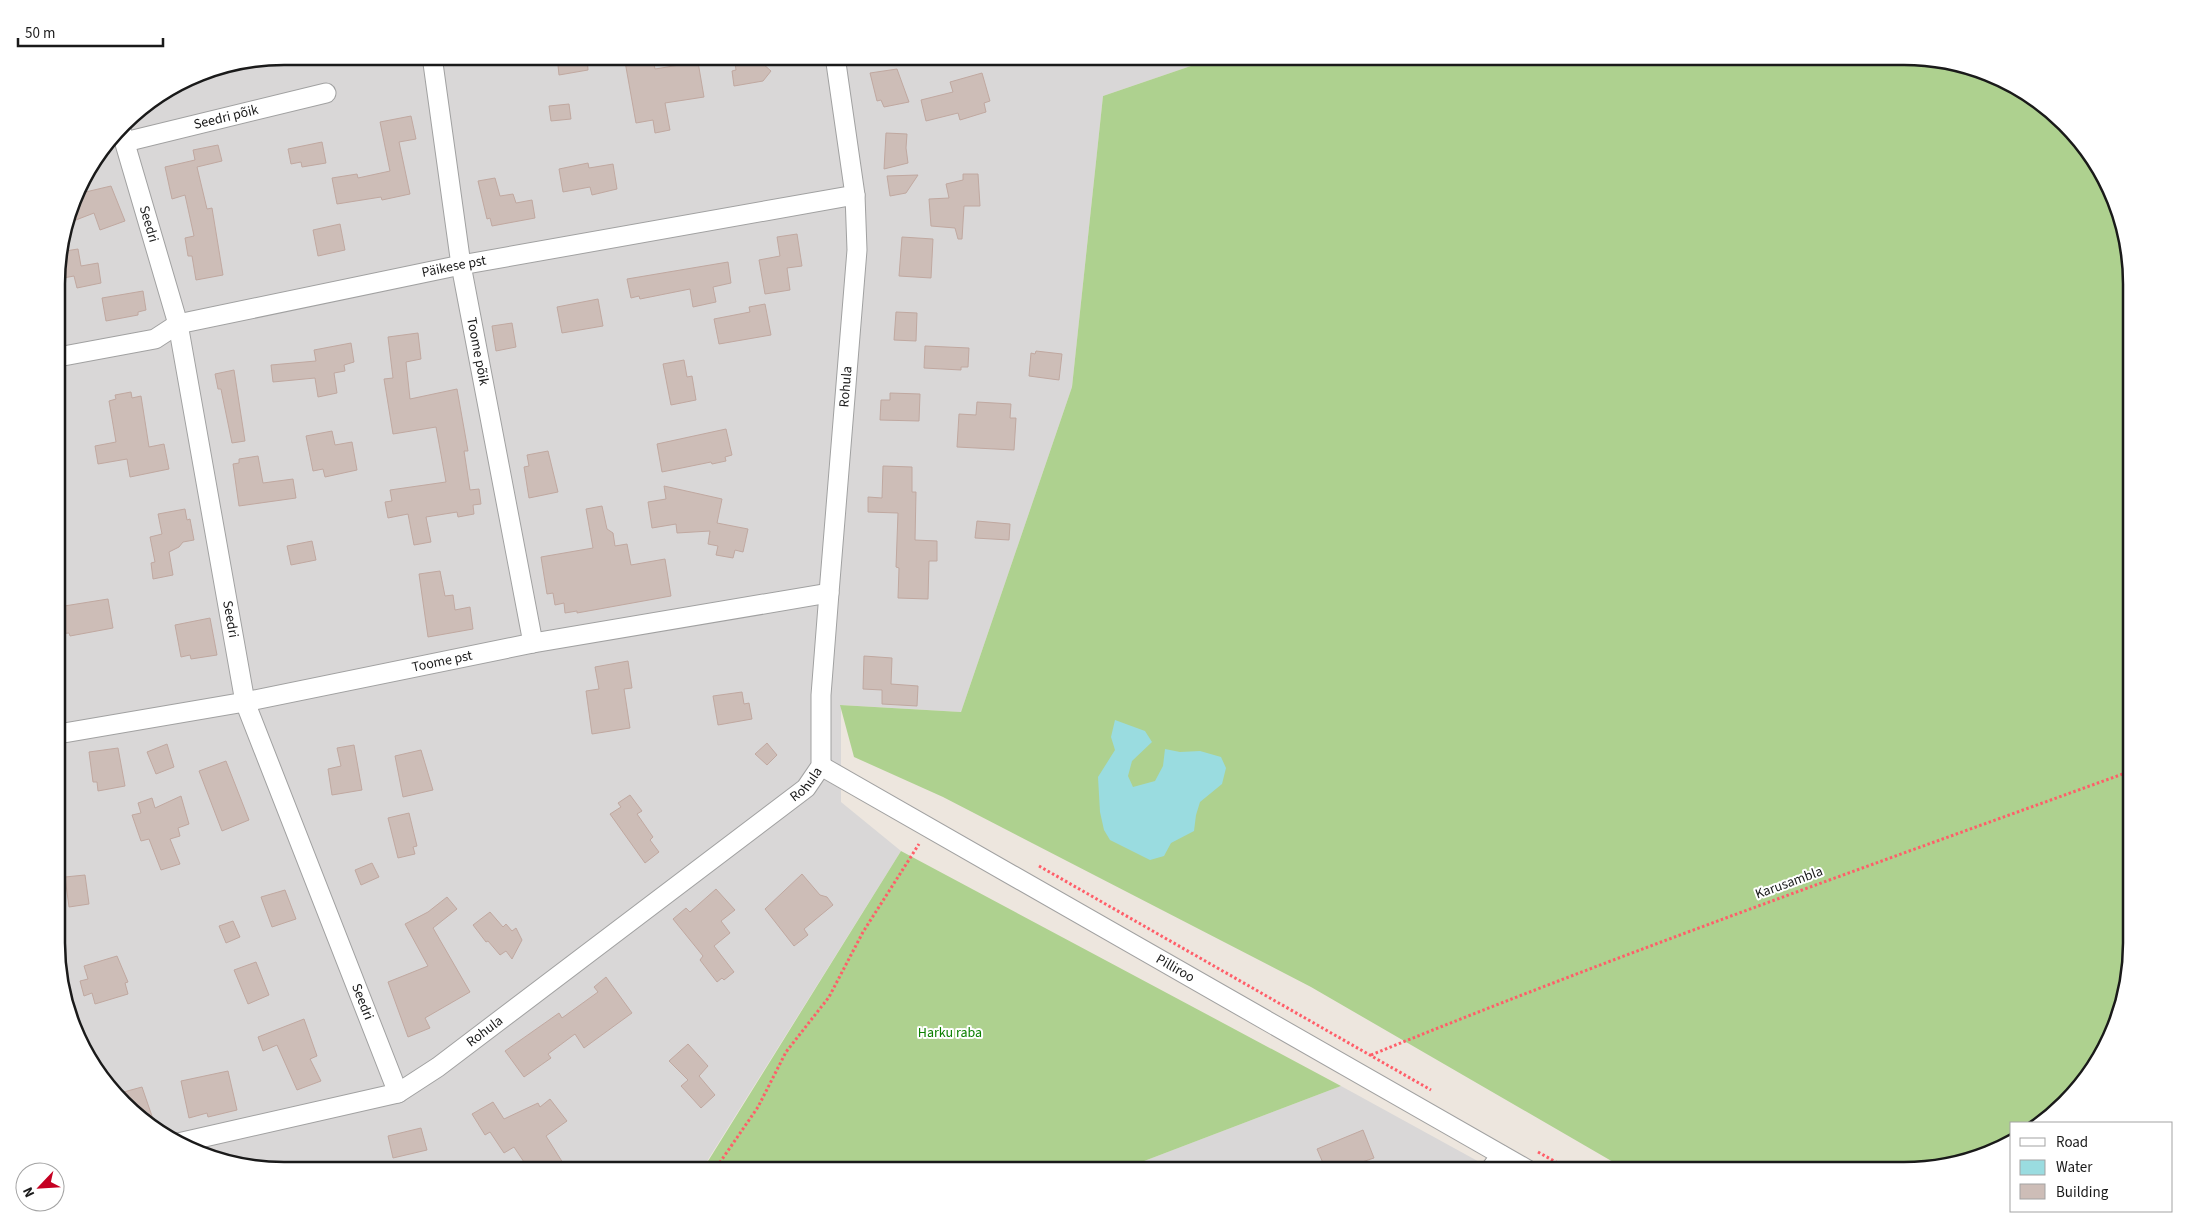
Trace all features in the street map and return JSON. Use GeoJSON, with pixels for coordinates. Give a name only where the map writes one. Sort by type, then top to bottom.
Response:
{"type":"FeatureCollection","features":[{"type":"Feature","properties":{"kind":"street","name":"Toome põik"},"geometry":{"type":"LineString","coordinates":[[433,65],[461,265],[533,644]]}},
{"type":"Feature","properties":{"kind":"street","name":"Rohula"},"geometry":{"type":"LineString","coordinates":[[190,1140],[398,1093],[438,1068],[799,794],[806,788],[821,766],[822,695],[829,593],[858,250],[855,195],[836,65]]}},
{"type":"Feature","properties":{"kind":"street","name":"Seedri põik"},"geometry":{"type":"LineString","coordinates":[[123,136],[326,93]]}},
{"type":"Feature","properties":{"kind":"street","name":"Seedri"},"geometry":{"type":"LineString","coordinates":[[123,136],[178,324],[245,702],[398,1093]]}},
{"type":"Feature","properties":{"kind":"street","name":"Päikese pst"},"geometry":{"type":"LineString","coordinates":[[65,355],[155,339],[178,324],[461,265],[855,195]]}},
{"type":"Feature","properties":{"kind":"street","name":"Toome pst"},"geometry":{"type":"LineString","coordinates":[[65,733],[245,702],[533,644],[829,593]]}},
{"type":"Feature","properties":{"kind":"street","name":"Pilliroo"},"geometry":{"type":"LineString","coordinates":[[821,766],[1514,1162]]}},
{"type":"Feature","properties":{"kind":"street"},"geometry":{"type":"LineString","coordinates":[[1496,1162],[1501,1154]]}},
{"type":"Feature","properties":{"kind":"path","name":"Karusambla"},"geometry":{"type":"LineString","coordinates":[[1370,1056],[1456,1021],[1772,900],[2123,775]]}},
{"type":"Feature","properties":{"kind":"path"},"geometry":{"type":"LineString","coordinates":[[720,1162],[758,1107],[786,1052],[829,997],[863,932],[930,828]]}},
{"type":"Feature","properties":{"kind":"shaded area"},"geometry":{"type":"Polygon","coordinates":[[[270,65],[1194,65],[1103,96],[1072,387],[961,712],[841,705],[841,802],[901,851],[707,1162],[270,1162],[228,1155],[200,1145],[175,1133],[151,1117],[129,1098],[110,1076],[94,1052],[82,1027],[72,999],[65,957],[65,270],[72,228],[82,200],[94,175],[110,151],[129,129],[151,110],[175,94],[200,82],[228,72],[270,65]]]}},
{"type":"Feature","properties":{"kind":"shaded area"},"geometry":{"type":"Polygon","coordinates":[[[1341,1086],[1479,1162],[1142,1162],[1341,1086]]]}},
{"type":"Feature","properties":{"kind":"green space"},"geometry":{"type":"Polygon","coordinates":[[[1194,65],[1918,65],[1960,72],[1988,82],[2013,94],[2037,110],[2059,129],[2078,151],[2094,175],[2106,200],[2116,228],[2123,270],[2123,957],[2116,999],[2106,1027],[2094,1052],[2078,1076],[2059,1098],[2030,1122],[2010,1122],[2010,1134],[1988,1145],[1946,1158],[1918,1162],[1613,1162],[1311,987],[943,797],[854,757],[840,705],[961,712],[1072,387],[1103,96],[1194,65]]]}},
{"type":"Feature","properties":{"kind":"green space","name":"Harku raba"},"geometry":{"type":"Polygon","coordinates":[[[901,851],[1341,1086],[1142,1162],[707,1162],[901,851]]]}},
{"type":"Feature","properties":{"kind":"water"},"geometry":{"type":"Polygon","coordinates":[[[1115,720],[1145,731],[1152,742],[1132,761],[1128,776],[1133,787],[1155,781],[1163,766],[1165,749],[1180,752],[1200,751],[1221,757],[1226,768],[1222,784],[1200,802],[1194,831],[1171,843],[1164,856],[1150,860],[1110,840],[1104,830],[1100,812],[1098,777],[1115,750],[1111,737],[1115,720]]]}},
{"type":"Feature","properties":{"kind":"building"},"geometry":{"type":"Polygon","coordinates":[[[558,65],[588,65],[588,70],[559,75],[558,65]]]}},
{"type":"Feature","properties":{"kind":"building"},"geometry":{"type":"Polygon","coordinates":[[[626,65],[654,65],[655,69],[680,65],[699,65],[704,97],[665,103],[670,130],[655,133],[653,120],[636,123],[626,65]]]}},
{"type":"Feature","properties":{"kind":"building"},"geometry":{"type":"Polygon","coordinates":[[[735,65],[764,65],[771,71],[763,81],[734,86],[732,71],[736,70],[735,65]]]}},
{"type":"Feature","properties":{"kind":"building"},"geometry":{"type":"Polygon","coordinates":[[[897,69],[909,102],[884,107],[881,100],[877,101],[870,73],[897,69]]]}},
{"type":"Feature","properties":{"kind":"building"},"geometry":{"type":"Polygon","coordinates":[[[982,73],[990,101],[984,103],[986,112],[960,120],[958,113],[926,121],[921,100],[953,92],[950,82],[982,73]]]}},
{"type":"Feature","properties":{"kind":"building"},"geometry":{"type":"Polygon","coordinates":[[[569,104],[571,119],[551,121],[549,106],[569,104]]]}},
{"type":"Feature","properties":{"kind":"building"},"geometry":{"type":"Polygon","coordinates":[[[411,116],[416,139],[399,142],[410,194],[382,200],[381,197],[337,204],[332,178],[357,174],[358,178],[390,171],[380,122],[411,116]]]}},
{"type":"Feature","properties":{"kind":"building"},"geometry":{"type":"Polygon","coordinates":[[[886,133],[907,134],[908,163],[884,169],[886,133]]]}},
{"type":"Feature","properties":{"kind":"building"},"geometry":{"type":"Polygon","coordinates":[[[322,142],[326,163],[302,167],[301,162],[291,164],[288,149],[322,142]]]}},
{"type":"Feature","properties":{"kind":"building"},"geometry":{"type":"Polygon","coordinates":[[[218,145],[222,161],[197,167],[207,209],[212,208],[223,275],[196,280],[192,256],[188,256],[185,238],[194,236],[185,195],[172,199],[165,167],[195,160],[193,150],[218,145]]]}},
{"type":"Feature","properties":{"kind":"building"},"geometry":{"type":"Polygon","coordinates":[[[588,163],[589,168],[613,164],[617,189],[592,195],[590,187],[563,192],[559,169],[588,163]]]}},
{"type":"Feature","properties":{"kind":"building"},"geometry":{"type":"Polygon","coordinates":[[[963,174],[978,174],[980,206],[964,206],[962,239],[958,239],[955,228],[931,226],[929,199],[949,198],[946,184],[963,180],[963,174]]]}},
{"type":"Feature","properties":{"kind":"building"},"geometry":{"type":"Polygon","coordinates":[[[918,175],[906,193],[890,196],[887,176],[918,175]]]}},
{"type":"Feature","properties":{"kind":"building"},"geometry":{"type":"Polygon","coordinates":[[[495,178],[500,196],[513,194],[516,203],[532,200],[535,218],[492,226],[490,218],[487,219],[478,181],[495,178]]]}},
{"type":"Feature","properties":{"kind":"building"},"geometry":{"type":"Polygon","coordinates":[[[111,186],[125,221],[100,230],[94,213],[75,220],[86,192],[111,186]]]}},
{"type":"Feature","properties":{"kind":"building"},"geometry":{"type":"Polygon","coordinates":[[[340,224],[345,250],[318,256],[313,230],[340,224]]]}},
{"type":"Feature","properties":{"kind":"building"},"geometry":{"type":"Polygon","coordinates":[[[797,234],[802,266],[787,268],[790,290],[765,294],[759,260],[780,256],[777,237],[797,234]]]}},
{"type":"Feature","properties":{"kind":"building"},"geometry":{"type":"Polygon","coordinates":[[[902,237],[933,239],[931,278],[899,276],[902,237]]]}},
{"type":"Feature","properties":{"kind":"building"},"geometry":{"type":"Polygon","coordinates":[[[78,249],[81,266],[98,263],[101,283],[77,288],[74,276],[65,278],[68,251],[78,249]]]}},
{"type":"Feature","properties":{"kind":"building"},"geometry":{"type":"Polygon","coordinates":[[[728,262],[731,283],[713,287],[716,302],[693,307],[690,289],[640,299],[639,296],[631,298],[627,279],[728,262]]]}},
{"type":"Feature","properties":{"kind":"building"},"geometry":{"type":"Polygon","coordinates":[[[143,291],[146,310],[138,312],[138,315],[106,321],[102,298],[143,291]]]}},
{"type":"Feature","properties":{"kind":"building"},"geometry":{"type":"Polygon","coordinates":[[[598,299],[603,326],[562,333],[557,307],[598,299]]]}},
{"type":"Feature","properties":{"kind":"building"},"geometry":{"type":"Polygon","coordinates":[[[765,304],[771,335],[719,344],[714,319],[750,312],[749,307],[765,304]]]}},
{"type":"Feature","properties":{"kind":"building"},"geometry":{"type":"Polygon","coordinates":[[[896,312],[917,313],[916,341],[894,340],[896,312]]]}},
{"type":"Feature","properties":{"kind":"building"},"geometry":{"type":"Polygon","coordinates":[[[512,323],[516,347],[496,351],[492,326],[512,323]]]}},
{"type":"Feature","properties":{"kind":"building"},"geometry":{"type":"Polygon","coordinates":[[[418,333],[421,359],[406,362],[410,399],[457,389],[468,451],[464,451],[470,490],[479,489],[481,504],[473,505],[474,514],[458,517],[457,512],[426,517],[431,542],[414,545],[408,514],[388,518],[385,502],[392,501],[390,490],[446,482],[436,427],[393,434],[384,379],[393,378],[388,337],[418,333]]]}},
{"type":"Feature","properties":{"kind":"building"},"geometry":{"type":"Polygon","coordinates":[[[351,343],[354,362],[344,365],[345,371],[334,373],[337,393],[318,397],[315,378],[273,382],[271,365],[316,361],[314,350],[351,343]]]}},
{"type":"Feature","properties":{"kind":"building"},"geometry":{"type":"Polygon","coordinates":[[[925,346],[969,348],[968,367],[961,367],[961,370],[924,368],[925,346]]]}},
{"type":"Feature","properties":{"kind":"building"},"geometry":{"type":"Polygon","coordinates":[[[1036,351],[1062,354],[1059,380],[1029,376],[1031,353],[1035,354],[1036,351]]]}},
{"type":"Feature","properties":{"kind":"building"},"geometry":{"type":"Polygon","coordinates":[[[684,360],[687,377],[692,376],[696,400],[671,405],[663,364],[684,360]]]}},
{"type":"Feature","properties":{"kind":"building"},"geometry":{"type":"Polygon","coordinates":[[[234,370],[245,441],[232,443],[221,389],[218,389],[215,374],[234,370]]]}},
{"type":"Feature","properties":{"kind":"building"},"geometry":{"type":"Polygon","coordinates":[[[131,392],[132,398],[141,396],[149,447],[164,444],[169,469],[130,477],[127,459],[98,464],[95,446],[116,442],[109,401],[116,399],[115,395],[131,392]]]}},
{"type":"Feature","properties":{"kind":"building"},"geometry":{"type":"Polygon","coordinates":[[[890,393],[920,394],[919,421],[880,420],[881,400],[890,400],[890,393]]]}},
{"type":"Feature","properties":{"kind":"building"},"geometry":{"type":"Polygon","coordinates":[[[977,402],[1011,404],[1010,418],[1016,418],[1014,450],[957,447],[959,414],[976,415],[977,402]]]}},
{"type":"Feature","properties":{"kind":"building"},"geometry":{"type":"Polygon","coordinates":[[[726,429],[732,455],[725,457],[726,461],[712,464],[711,462],[662,472],[657,444],[726,429]]]}},
{"type":"Feature","properties":{"kind":"building"},"geometry":{"type":"Polygon","coordinates":[[[332,431],[335,445],[352,442],[357,470],[325,477],[323,469],[313,471],[306,436],[332,431]]]}},
{"type":"Feature","properties":{"kind":"building"},"geometry":{"type":"Polygon","coordinates":[[[548,451],[558,492],[529,498],[524,467],[529,466],[527,455],[548,451]]]}},
{"type":"Feature","properties":{"kind":"building"},"geometry":{"type":"Polygon","coordinates":[[[258,456],[263,483],[293,479],[296,498],[239,506],[233,464],[239,463],[239,459],[258,456]]]}},
{"type":"Feature","properties":{"kind":"building"},"geometry":{"type":"Polygon","coordinates":[[[883,466],[912,467],[912,492],[916,492],[915,540],[937,541],[937,561],[929,561],[928,599],[898,598],[899,568],[896,567],[898,513],[868,512],[868,497],[882,498],[883,466]]]}},
{"type":"Feature","properties":{"kind":"building"},"geometry":{"type":"Polygon","coordinates":[[[664,486],[722,499],[717,523],[748,529],[743,552],[735,550],[733,558],[716,555],[718,546],[708,544],[710,531],[677,533],[676,524],[652,528],[648,502],[666,499],[664,486]]]}},
{"type":"Feature","properties":{"kind":"building"},"geometry":{"type":"Polygon","coordinates":[[[602,506],[607,529],[613,533],[615,546],[627,544],[631,565],[665,559],[671,596],[577,613],[577,611],[565,613],[564,603],[555,605],[553,593],[547,594],[541,557],[593,548],[586,509],[602,506]]]}},
{"type":"Feature","properties":{"kind":"building"},"geometry":{"type":"Polygon","coordinates":[[[185,509],[187,520],[190,519],[194,540],[183,542],[179,547],[169,552],[173,575],[153,579],[151,563],[155,562],[150,537],[162,534],[158,514],[185,509]]]}},
{"type":"Feature","properties":{"kind":"building"},"geometry":{"type":"Polygon","coordinates":[[[977,521],[1010,524],[1009,540],[975,538],[977,521]]]}},
{"type":"Feature","properties":{"kind":"building"},"geometry":{"type":"Polygon","coordinates":[[[312,541],[316,560],[291,565],[287,546],[312,541]]]}},
{"type":"Feature","properties":{"kind":"building"},"geometry":{"type":"Polygon","coordinates":[[[440,571],[445,596],[453,595],[455,610],[470,607],[473,629],[428,637],[419,574],[440,571]]]}},
{"type":"Feature","properties":{"kind":"building"},"geometry":{"type":"Polygon","coordinates":[[[108,599],[113,628],[70,636],[69,633],[65,633],[65,606],[108,599]]]}},
{"type":"Feature","properties":{"kind":"building"},"geometry":{"type":"Polygon","coordinates":[[[210,618],[217,655],[191,659],[190,655],[181,657],[175,625],[210,618]]]}},
{"type":"Feature","properties":{"kind":"building"},"geometry":{"type":"Polygon","coordinates":[[[864,656],[892,658],[891,684],[918,686],[917,706],[882,704],[882,690],[863,689],[864,656]]]}},
{"type":"Feature","properties":{"kind":"building"},"geometry":{"type":"Polygon","coordinates":[[[628,661],[632,688],[624,689],[630,728],[592,734],[586,691],[599,689],[595,667],[628,661]]]}},
{"type":"Feature","properties":{"kind":"building"},"geometry":{"type":"Polygon","coordinates":[[[742,692],[744,704],[749,703],[752,719],[718,725],[713,696],[742,692]]]}},
{"type":"Feature","properties":{"kind":"building"},"geometry":{"type":"Polygon","coordinates":[[[767,743],[777,755],[767,765],[755,754],[767,743]]]}},
{"type":"Feature","properties":{"kind":"building"},"geometry":{"type":"Polygon","coordinates":[[[167,744],[174,767],[156,774],[147,752],[167,744]]]}},
{"type":"Feature","properties":{"kind":"building"},"geometry":{"type":"Polygon","coordinates":[[[354,745],[362,790],[332,795],[328,769],[341,766],[337,748],[354,745]]]}},
{"type":"Feature","properties":{"kind":"building"},"geometry":{"type":"Polygon","coordinates":[[[118,748],[125,786],[98,791],[97,782],[93,782],[89,752],[118,748]]]}},
{"type":"Feature","properties":{"kind":"building"},"geometry":{"type":"Polygon","coordinates":[[[421,750],[433,790],[403,797],[395,756],[421,750]]]}},
{"type":"Feature","properties":{"kind":"building"},"geometry":{"type":"Polygon","coordinates":[[[226,761],[249,820],[222,831],[199,771],[226,761]]]}},
{"type":"Feature","properties":{"kind":"building"},"geometry":{"type":"Polygon","coordinates":[[[630,795],[642,811],[637,814],[653,837],[650,840],[659,852],[645,863],[610,814],[621,807],[618,803],[630,795]]]}},
{"type":"Feature","properties":{"kind":"building"},"geometry":{"type":"Polygon","coordinates":[[[181,796],[189,824],[178,828],[180,836],[170,839],[180,864],[161,870],[149,839],[141,841],[132,815],[141,813],[138,803],[152,798],[155,808],[181,796]]]}},
{"type":"Feature","properties":{"kind":"building"},"geometry":{"type":"Polygon","coordinates":[[[409,813],[417,846],[413,847],[415,854],[398,858],[388,818],[409,813]]]}},
{"type":"Feature","properties":{"kind":"building"},"geometry":{"type":"Polygon","coordinates":[[[372,863],[379,877],[361,885],[355,870],[372,863]]]}},
{"type":"Feature","properties":{"kind":"building"},"geometry":{"type":"Polygon","coordinates":[[[802,874],[820,895],[827,897],[833,905],[804,929],[808,935],[794,946],[765,909],[802,874]]]}},
{"type":"Feature","properties":{"kind":"building"},"geometry":{"type":"Polygon","coordinates":[[[85,875],[89,904],[69,907],[65,877],[85,875]]]}},
{"type":"Feature","properties":{"kind":"building"},"geometry":{"type":"Polygon","coordinates":[[[716,889],[735,910],[721,921],[730,933],[714,946],[734,972],[724,980],[722,978],[717,982],[700,960],[703,956],[673,919],[686,908],[690,912],[716,889]]]}},
{"type":"Feature","properties":{"kind":"building"},"geometry":{"type":"Polygon","coordinates":[[[285,890],[296,919],[272,927],[261,897],[285,890]]]}},
{"type":"Feature","properties":{"kind":"building"},"geometry":{"type":"Polygon","coordinates":[[[447,897],[457,909],[433,928],[470,992],[425,1018],[430,1028],[408,1037],[388,982],[428,966],[405,924],[428,912],[447,897]]]}},
{"type":"Feature","properties":{"kind":"building"},"geometry":{"type":"Polygon","coordinates":[[[490,912],[503,927],[506,924],[512,931],[516,928],[522,940],[512,959],[506,951],[500,955],[488,941],[486,942],[473,925],[490,912]]]}},
{"type":"Feature","properties":{"kind":"building"},"geometry":{"type":"Polygon","coordinates":[[[233,921],[240,937],[226,943],[219,926],[233,921]]]}},
{"type":"Feature","properties":{"kind":"building"},"geometry":{"type":"Polygon","coordinates":[[[117,956],[128,982],[125,983],[128,994],[95,1004],[92,993],[84,996],[80,981],[88,979],[84,966],[117,956]]]}},
{"type":"Feature","properties":{"kind":"building"},"geometry":{"type":"Polygon","coordinates":[[[256,962],[269,995],[248,1004],[234,970],[256,962]]]}},
{"type":"Feature","properties":{"kind":"building"},"geometry":{"type":"Polygon","coordinates":[[[606,977],[632,1013],[584,1048],[575,1034],[548,1054],[551,1058],[524,1077],[505,1051],[559,1013],[562,1018],[598,992],[594,987],[606,977]]]}},
{"type":"Feature","properties":{"kind":"building"},"geometry":{"type":"Polygon","coordinates":[[[304,1019],[317,1056],[310,1059],[321,1081],[297,1090],[277,1045],[263,1051],[258,1037],[304,1019]]]}},
{"type":"Feature","properties":{"kind":"building"},"geometry":{"type":"Polygon","coordinates":[[[688,1044],[708,1066],[699,1076],[715,1095],[701,1108],[681,1086],[688,1080],[669,1061],[688,1044]]]}},
{"type":"Feature","properties":{"kind":"building"},"geometry":{"type":"Polygon","coordinates":[[[228,1071],[237,1110],[208,1117],[207,1113],[189,1118],[181,1081],[228,1071]]]}},
{"type":"Feature","properties":{"kind":"building"},"geometry":{"type":"Polygon","coordinates":[[[142,1087],[153,1118],[140,1108],[124,1092],[142,1087]]]}},
{"type":"Feature","properties":{"kind":"building"},"geometry":{"type":"Polygon","coordinates":[[[550,1099],[567,1121],[546,1136],[562,1162],[524,1162],[514,1147],[504,1153],[490,1132],[485,1135],[472,1114],[493,1102],[504,1119],[538,1103],[540,1107],[550,1099]]]}},
{"type":"Feature","properties":{"kind":"building"},"geometry":{"type":"Polygon","coordinates":[[[421,1128],[427,1150],[393,1158],[388,1136],[421,1128]]]}},
{"type":"Feature","properties":{"kind":"building"},"geometry":{"type":"Polygon","coordinates":[[[1363,1130],[1374,1158],[1362,1162],[1323,1162],[1317,1149],[1363,1130]]]}}]}
